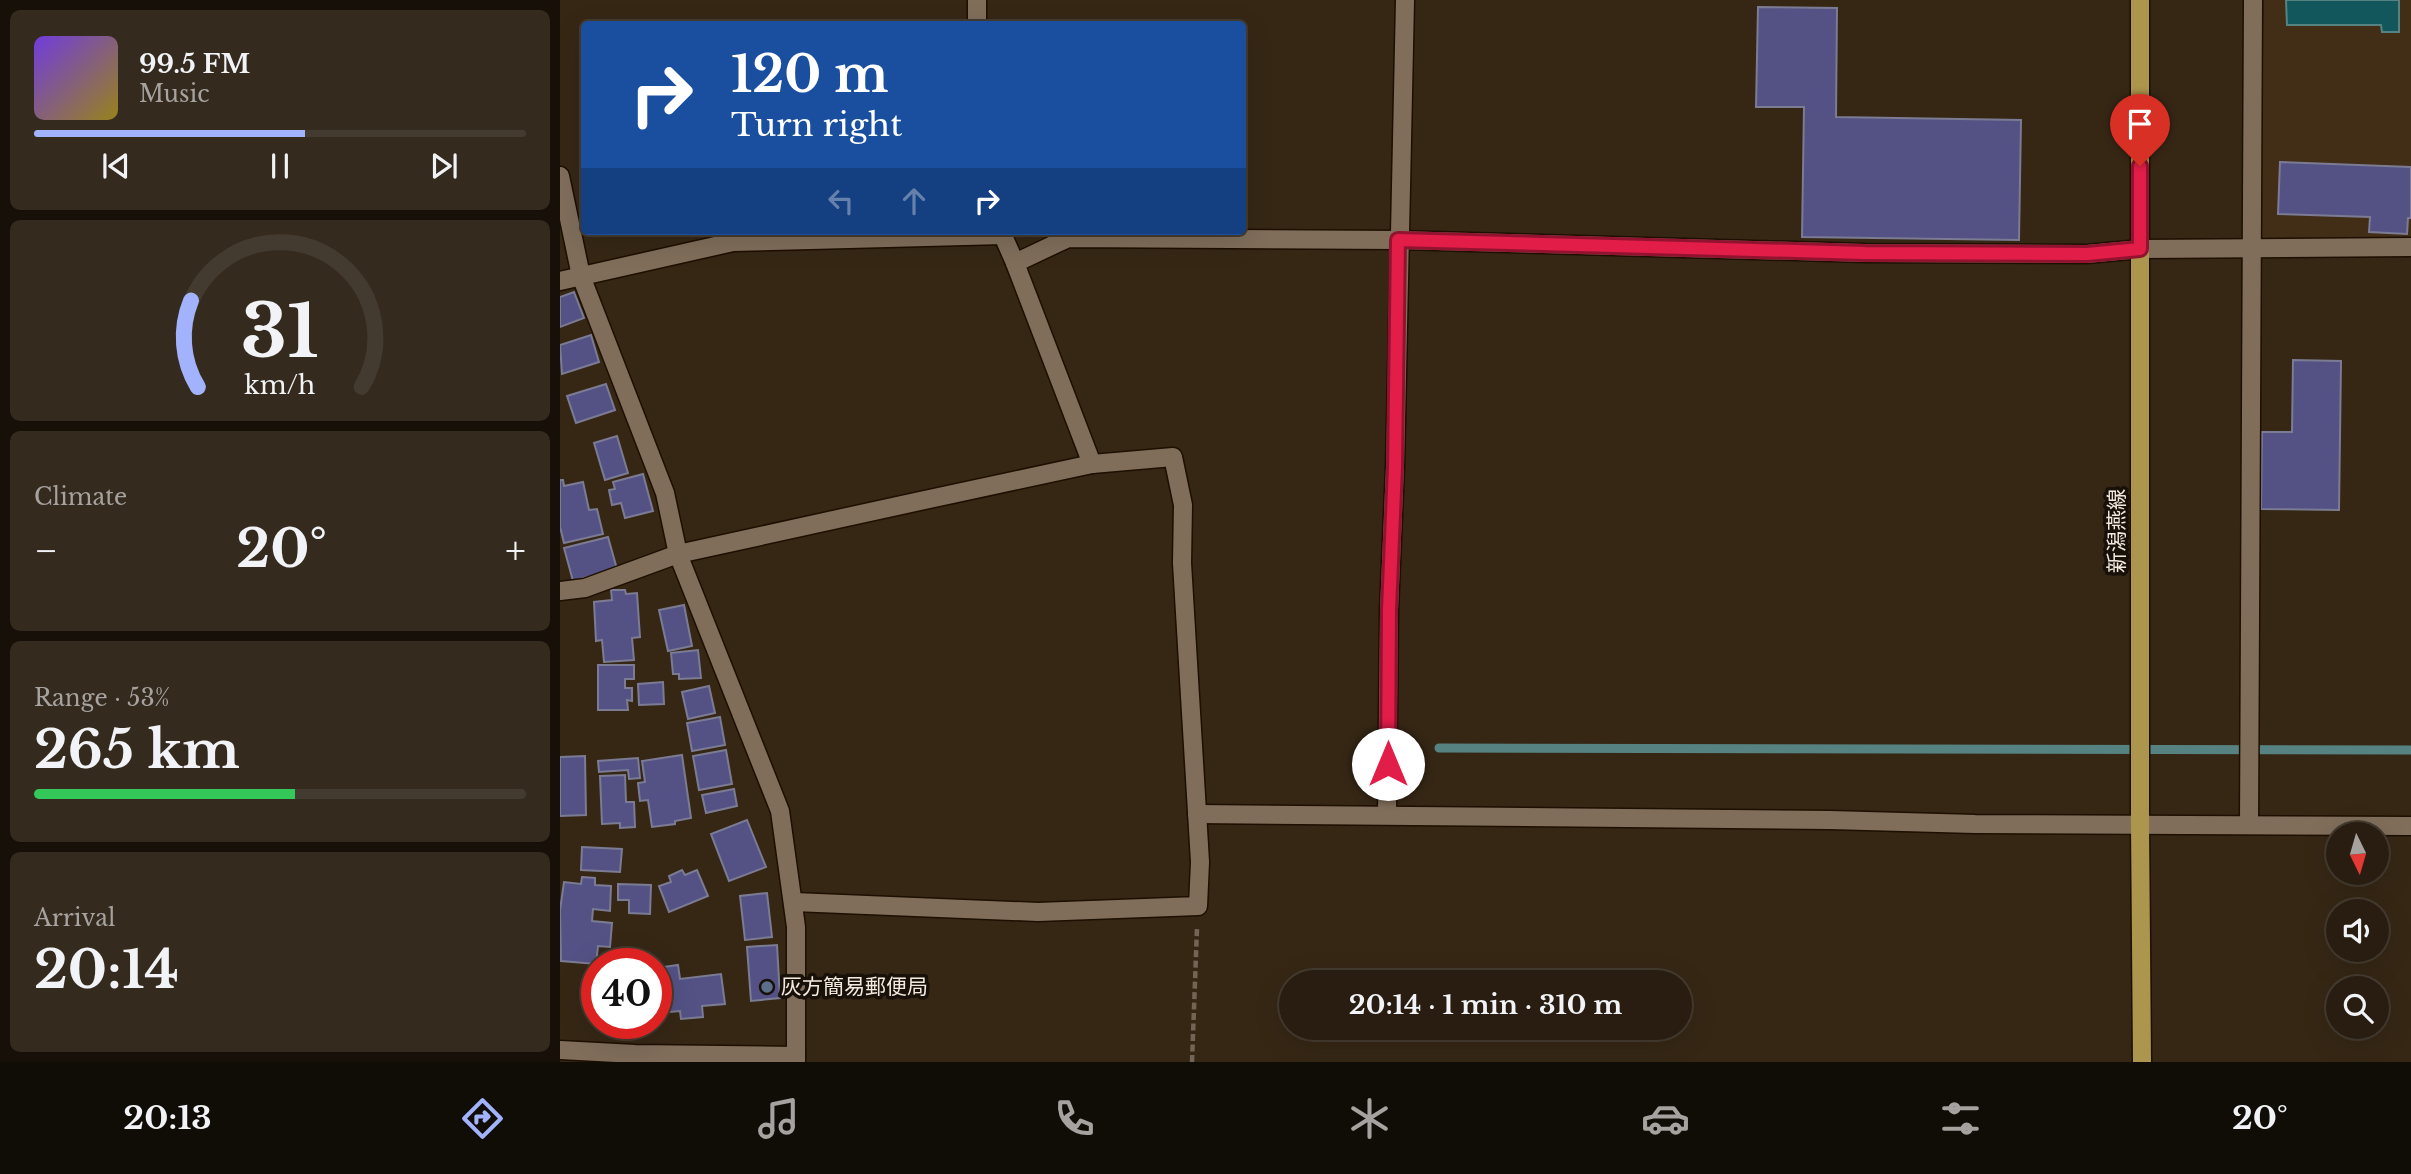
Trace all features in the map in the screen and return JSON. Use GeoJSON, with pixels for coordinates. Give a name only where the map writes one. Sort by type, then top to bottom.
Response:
{"type":"FeatureCollection","features":[{"type":"Feature","properties":{"kind":"main road","name":"新潟燕線"},"geometry":{"type":"LineString","coordinates":[[2140,0],[2142,1062]]}},
{"type":"Feature","properties":{"kind":"street"},"geometry":{"type":"LineString","coordinates":[[977,21],[978,0]]}},
{"type":"Feature","properties":{"kind":"street"},"geometry":{"type":"LineString","coordinates":[[1387,816],[1389,610],[1395,467],[1405,0]]}},
{"type":"Feature","properties":{"kind":"street"},"geometry":{"type":"LineString","coordinates":[[2249,825],[2253,0]]}},
{"type":"Feature","properties":{"kind":"street"},"geometry":{"type":"LineString","coordinates":[[560,176],[581,276],[665,493],[678,554],[780,811],[796,927],[796,1059],[560,1050]]}},
{"type":"Feature","properties":{"kind":"street"},"geometry":{"type":"LineString","coordinates":[[560,281],[733,242],[942,235]]}},
{"type":"Feature","properties":{"kind":"street"},"geometry":{"type":"LineString","coordinates":[[1003,235],[1091,464]]}},
{"type":"Feature","properties":{"kind":"street"},"geometry":{"type":"LineString","coordinates":[[1015,263],[1068,238],[1398,240],[1865,253],[2087,254],[2140,249],[2411,247]]}},
{"type":"Feature","properties":{"kind":"street"},"geometry":{"type":"LineString","coordinates":[[560,591],[585,588],[678,554],[1091,464],[1173,457],[1183,505],[1182,563],[1200,862],[1198,906],[1038,912],[794,902]]}},
{"type":"Feature","properties":{"kind":"street"},"geometry":{"type":"LineString","coordinates":[[1197,814],[1975,824],[2411,826]]}},
{"type":"Feature","properties":{"kind":"path"},"geometry":{"type":"LineString","coordinates":[[1192,1062],[1198,906]]}},
{"type":"Feature","properties":{"kind":"shaded area"},"geometry":{"type":"Polygon","coordinates":[[[2264,0],[2411,0],[2411,241],[2259,240],[2264,0]]]}},
{"type":"Feature","properties":{"kind":"water"},"geometry":{"type":"Polygon","coordinates":[[[2286,0],[2399,0],[2399,32],[2382,32],[2381,25],[2287,25],[2286,0]]]}},
{"type":"Feature","properties":{"kind":"building"},"geometry":{"type":"Polygon","coordinates":[[[1758,7],[1837,8],[1836,117],[2021,120],[2019,240],[1802,237],[1804,107],[1756,107],[1758,7]]]}},
{"type":"Feature","properties":{"kind":"building"},"geometry":{"type":"Polygon","coordinates":[[[2280,162],[2411,167],[2411,218],[2408,218],[2407,234],[2369,232],[2370,217],[2278,214],[2280,162]]]}},
{"type":"Feature","properties":{"kind":"building"},"geometry":{"type":"Polygon","coordinates":[[[574,292],[584,318],[560,327],[560,297],[574,292]]]}},
{"type":"Feature","properties":{"kind":"building"},"geometry":{"type":"Polygon","coordinates":[[[591,335],[599,362],[562,374],[560,345],[591,335]]]}},
{"type":"Feature","properties":{"kind":"building"},"geometry":{"type":"Polygon","coordinates":[[[2293,360],[2341,361],[2339,510],[2261,509],[2262,432],[2292,432],[2293,360]]]}},
{"type":"Feature","properties":{"kind":"building"},"geometry":{"type":"Polygon","coordinates":[[[606,384],[615,410],[576,423],[567,396],[606,384]]]}},
{"type":"Feature","properties":{"kind":"building"},"geometry":{"type":"Polygon","coordinates":[[[617,436],[628,473],[605,480],[594,443],[617,436]]]}},
{"type":"Feature","properties":{"kind":"building"},"geometry":{"type":"Polygon","coordinates":[[[643,474],[653,511],[625,518],[621,503],[612,505],[609,490],[615,489],[613,482],[643,474]]]}},
{"type":"Feature","properties":{"kind":"building"},"geometry":{"type":"Polygon","coordinates":[[[560,480],[563,480],[564,486],[583,482],[589,510],[597,509],[603,534],[564,543],[560,527],[560,480]]]}},
{"type":"Feature","properties":{"kind":"building"},"geometry":{"type":"Polygon","coordinates":[[[608,537],[617,569],[573,581],[564,548],[608,537]]]}},
{"type":"Feature","properties":{"kind":"building"},"geometry":{"type":"Polygon","coordinates":[[[611,590],[625,590],[626,594],[637,593],[640,637],[632,638],[634,660],[604,662],[602,640],[596,641],[594,602],[612,600],[611,590]]]}},
{"type":"Feature","properties":{"kind":"building"},"geometry":{"type":"Polygon","coordinates":[[[684,605],[692,646],[668,651],[659,610],[684,605]]]}},
{"type":"Feature","properties":{"kind":"building"},"geometry":{"type":"Polygon","coordinates":[[[698,650],[701,678],[679,679],[679,674],[673,674],[671,653],[698,650]]]}},
{"type":"Feature","properties":{"kind":"building"},"geometry":{"type":"Polygon","coordinates":[[[598,665],[634,665],[634,679],[625,679],[625,688],[632,688],[632,701],[627,700],[628,710],[598,710],[598,665]]]}},
{"type":"Feature","properties":{"kind":"building"},"geometry":{"type":"Polygon","coordinates":[[[663,682],[664,704],[639,705],[638,684],[663,682]]]}},
{"type":"Feature","properties":{"kind":"building"},"geometry":{"type":"Polygon","coordinates":[[[709,686],[715,713],[688,719],[682,692],[709,686]]]}},
{"type":"Feature","properties":{"kind":"building"},"geometry":{"type":"Polygon","coordinates":[[[720,717],[725,745],[692,751],[687,723],[720,717]]]}},
{"type":"Feature","properties":{"kind":"building"},"geometry":{"type":"Polygon","coordinates":[[[726,750],[732,784],[699,790],[693,756],[726,750]]]}},
{"type":"Feature","properties":{"kind":"building"},"geometry":{"type":"Polygon","coordinates":[[[682,755],[691,818],[675,821],[675,824],[652,827],[648,800],[640,801],[638,783],[645,782],[642,761],[682,755]]]}},
{"type":"Feature","properties":{"kind":"building"},"geometry":{"type":"Polygon","coordinates":[[[585,756],[586,815],[560,816],[560,757],[585,756]]]}},
{"type":"Feature","properties":{"kind":"building"},"geometry":{"type":"Polygon","coordinates":[[[638,758],[640,778],[629,779],[628,770],[599,772],[598,761],[638,758]]]}},
{"type":"Feature","properties":{"kind":"building"},"geometry":{"type":"Polygon","coordinates":[[[625,775],[626,802],[634,802],[635,827],[620,828],[620,823],[602,824],[600,776],[625,775]]]}},
{"type":"Feature","properties":{"kind":"building"},"geometry":{"type":"Polygon","coordinates":[[[734,789],[737,806],[706,813],[702,795],[734,789]]]}},
{"type":"Feature","properties":{"kind":"building"},"geometry":{"type":"Polygon","coordinates":[[[747,820],[766,867],[729,881],[711,834],[747,820]]]}},
{"type":"Feature","properties":{"kind":"building"},"geometry":{"type":"Polygon","coordinates":[[[582,847],[622,849],[620,872],[581,870],[582,847]]]}},
{"type":"Feature","properties":{"kind":"building"},"geometry":{"type":"Polygon","coordinates":[[[682,870],[685,875],[697,870],[708,896],[669,912],[659,886],[671,882],[669,876],[682,870]]]}},
{"type":"Feature","properties":{"kind":"building"},"geometry":{"type":"Polygon","coordinates":[[[582,877],[595,878],[595,885],[611,886],[610,911],[593,909],[592,921],[612,923],[610,947],[581,948],[581,963],[561,961],[560,910],[564,882],[581,884],[582,877]]]}},
{"type":"Feature","properties":{"kind":"building"},"geometry":{"type":"Polygon","coordinates":[[[618,884],[651,885],[650,914],[629,913],[629,900],[618,900],[618,884]]]}},
{"type":"Feature","properties":{"kind":"building"},"geometry":{"type":"Polygon","coordinates":[[[767,893],[772,937],[745,940],[740,896],[767,893]]]}},
{"type":"Feature","properties":{"kind":"building"},"geometry":{"type":"Polygon","coordinates":[[[777,945],[780,998],[751,1001],[747,947],[777,945]]]}},
{"type":"Feature","properties":{"kind":"building"},"geometry":{"type":"Polygon","coordinates":[[[678,965],[680,979],[721,974],[725,1004],[702,1006],[703,1017],[681,1019],[680,1011],[672,1012],[672,966],[678,965]]]}},
{"type":"Feature","properties":{"kind":"waterway"},"geometry":{"type":"LineString","coordinates":[[1439,748],[2411,750]]}},
{"type":"Feature","properties":{"kind":"place","name":"灰方簡易郵便局"},"geometry":{"type":"Point","coordinates":[767,987]}},
{"type":"Feature","properties":{"kind":"route"},"geometry":{"type":"LineString","coordinates":[[1388,764],[1398,240],[1865,253],[2087,254],[2140,249],[2140,166]]}}]}
